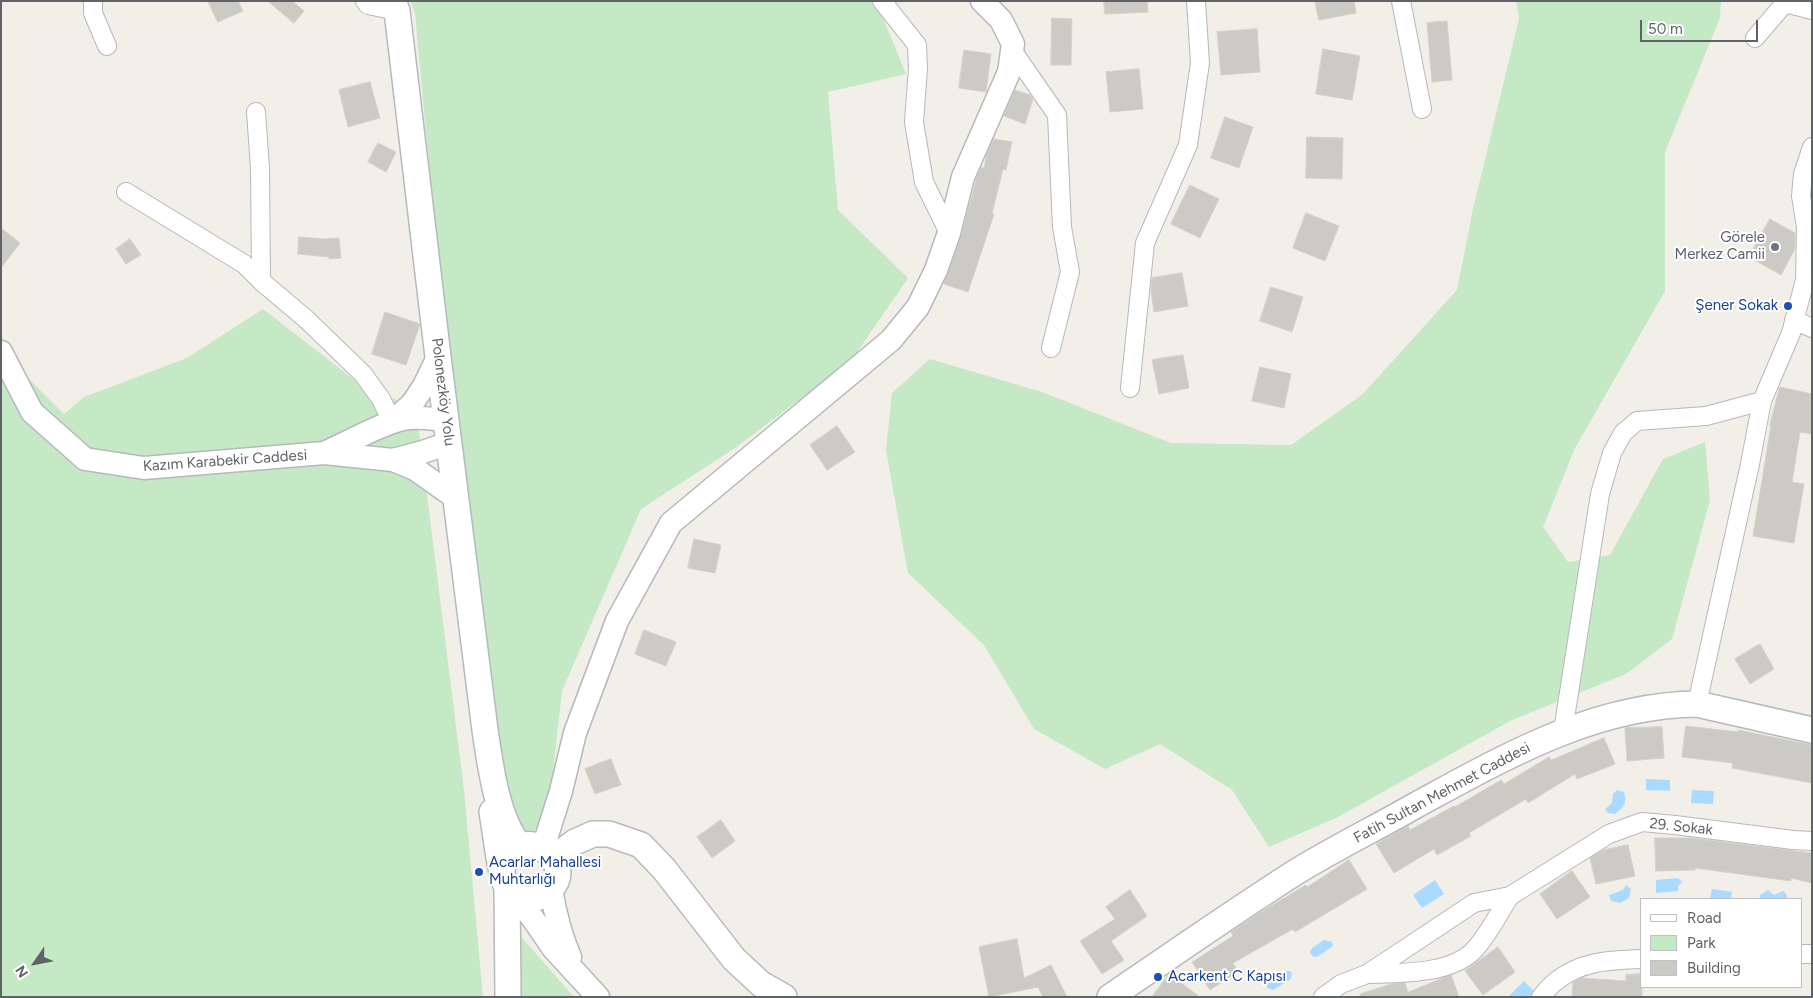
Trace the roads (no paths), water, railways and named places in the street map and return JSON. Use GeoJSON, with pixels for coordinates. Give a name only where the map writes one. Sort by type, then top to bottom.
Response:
{"type":"FeatureCollection","features":[{"type":"Feature","properties":{"kind":"main road","name":"Polonezköy Yolu"},"geometry":{"type":"LineString","coordinates":[[395,6],[493,782]]}},
{"type":"Feature","properties":{"kind":"main road","name":"Fatih Sultan Mehmet Caddesi"},"geometry":{"type":"LineString","coordinates":[[1110,997],[1296,872],[1504,757],[1563,731],[1594,721],[1652,708],[1680,704],[1696,704],[1812,730]]}},
{"type":"Feature","properties":{"kind":"main road"},"geometry":{"type":"LineString","coordinates":[[493,782],[510,831],[539,851],[557,870],[555,883],[540,897],[533,899],[519,897],[505,879],[492,810],[493,782]]}},
{"type":"Feature","properties":{"kind":"main road"},"geometry":{"type":"LineString","coordinates":[[508,997],[505,879],[508,855],[539,851],[575,842],[593,834],[610,834],[641,845],[664,869],[734,959],[761,984],[784,997]]}},
{"type":"Feature","properties":{"kind":"street"},"geometry":{"type":"LineString","coordinates":[[93,1],[93,13],[107,46]]}},
{"type":"Feature","properties":{"kind":"street"},"geometry":{"type":"LineString","coordinates":[[365,1],[368,5],[395,6]]}},
{"type":"Feature","properties":{"kind":"street"},"geometry":{"type":"LineString","coordinates":[[882,1],[917,45],[918,68],[914,122],[924,182],[949,233]]}},
{"type":"Feature","properties":{"kind":"street"},"geometry":{"type":"LineString","coordinates":[[539,851],[561,791],[575,733],[617,620],[671,523],[891,340],[918,307],[936,270],[949,233],[962,177],[1009,72],[1013,44],[1001,20],[982,1]]}},
{"type":"Feature","properties":{"kind":"street"},"geometry":{"type":"LineString","coordinates":[[1130,388],[1144,243],[1188,145],[1200,63],[1196,1]]}},
{"type":"Feature","properties":{"kind":"street"},"geometry":{"type":"LineString","coordinates":[[1401,1],[1422,109]]}},
{"type":"Feature","properties":{"kind":"street"},"geometry":{"type":"LineString","coordinates":[[1755,38],[1785,3],[1812,10]]}},
{"type":"Feature","properties":{"kind":"street"},"geometry":{"type":"LineString","coordinates":[[1012,50],[1057,115],[1062,227],[1070,272],[1051,348]]}},
{"type":"Feature","properties":{"kind":"street"},"geometry":{"type":"LineString","coordinates":[[256,112],[260,168],[262,281]]}},
{"type":"Feature","properties":{"kind":"street"},"geometry":{"type":"LineString","coordinates":[[1696,704],[1750,464],[1762,401],[1791,333],[1805,280],[1806,228],[1801,196],[1804,174],[1812,147]]}},
{"type":"Feature","properties":{"kind":"street"},"geometry":{"type":"LineString","coordinates":[[126,192],[244,264],[306,319],[363,374],[381,399],[392,422]]}},
{"type":"Feature","properties":{"kind":"street"},"geometry":{"type":"LineString","coordinates":[[1794,320],[1812,328]]}},
{"type":"Feature","properties":{"kind":"street","name":"Kazım Karabekir Caddesi"},"geometry":{"type":"LineString","coordinates":[[1,352],[32,412],[85,459],[144,468],[324,453]]}},
{"type":"Feature","properties":{"kind":"street"},"geometry":{"type":"LineString","coordinates":[[392,422],[412,404],[424,386],[438,358]]}},
{"type":"Feature","properties":{"kind":"street"},"geometry":{"type":"LineString","coordinates":[[1563,731],[1600,494],[1612,453],[1623,434],[1637,421],[1706,416],[1762,401]]}},
{"type":"Feature","properties":{"kind":"street"},"geometry":{"type":"LineString","coordinates":[[324,453],[405,418],[420,418],[448,431]]}},
{"type":"Feature","properties":{"kind":"street"},"geometry":{"type":"LineString","coordinates":[[393,460],[448,431]]}},
{"type":"Feature","properties":{"kind":"street"},"geometry":{"type":"LineString","coordinates":[[324,453],[393,460],[414,469],[456,498]]}},
{"type":"Feature","properties":{"kind":"street","name":"29. Sokak"},"geometry":{"type":"LineString","coordinates":[[1323,997],[1341,984],[1367,974],[1474,903],[1510,896],[1609,834],[1642,822],[1812,841]]}},
{"type":"Feature","properties":{"kind":"street"},"geometry":{"type":"LineString","coordinates":[[505,879],[553,948],[577,971],[598,997]]}},
{"type":"Feature","properties":{"kind":"street"},"geometry":{"type":"LineString","coordinates":[[551,888],[562,938],[577,971]]}},
{"type":"Feature","properties":{"kind":"street","name":"29. Sokak"},"geometry":{"type":"LineString","coordinates":[[1367,974],[1414,973],[1451,966],[1476,949],[1510,896]]}},
{"type":"Feature","properties":{"kind":"street"},"geometry":{"type":"LineString","coordinates":[[1541,997],[1554,982],[1583,966],[1605,960],[1640,958]]}},
{"type":"Feature","properties":{"kind":"water"},"geometry":{"type":"Polygon","coordinates":[[[1646,779],[1670,780],[1670,791],[1646,790],[1646,779]]]}},
{"type":"Feature","properties":{"kind":"water"},"geometry":{"type":"Polygon","coordinates":[[[1617,790],[1624,792],[1624,805],[1615,814],[1608,813],[1605,809],[1612,803],[1613,794],[1617,790]]]}},
{"type":"Feature","properties":{"kind":"water"},"geometry":{"type":"Polygon","coordinates":[[[1692,790],[1714,791],[1713,804],[1691,803],[1692,790]]]}},
{"type":"Feature","properties":{"kind":"water"},"geometry":{"type":"Polygon","coordinates":[[[1678,878],[1682,882],[1678,887],[1678,891],[1656,893],[1656,880],[1678,878]]]}},
{"type":"Feature","properties":{"kind":"water"},"geometry":{"type":"Polygon","coordinates":[[[1435,880],[1444,894],[1422,908],[1413,895],[1435,880]]]}},
{"type":"Feature","properties":{"kind":"water"},"geometry":{"type":"Polygon","coordinates":[[[1626,885],[1631,889],[1629,898],[1620,903],[1611,901],[1609,895],[1623,890],[1626,885]]]}},
{"type":"Feature","properties":{"kind":"water"},"geometry":{"type":"Polygon","coordinates":[[[1712,889],[1732,892],[1731,898],[1710,898],[1712,889]]]}},
{"type":"Feature","properties":{"kind":"water"},"geometry":{"type":"Polygon","coordinates":[[[1768,890],[1774,895],[1783,891],[1788,898],[1760,898],[1760,895],[1768,890]]]}},
{"type":"Feature","properties":{"kind":"water"},"geometry":{"type":"Polygon","coordinates":[[[1324,940],[1332,942],[1333,946],[1317,957],[1312,956],[1310,952],[1312,948],[1324,940]]]}},
{"type":"Feature","properties":{"kind":"water"},"geometry":{"type":"Polygon","coordinates":[[[1286,971],[1292,973],[1291,979],[1273,990],[1267,988],[1266,981],[1274,979],[1286,971]]]}},
{"type":"Feature","properties":{"kind":"water"},"geometry":{"type":"Polygon","coordinates":[[[1524,981],[1534,991],[1529,997],[1508,997],[1524,981]]]}},
{"type":"Feature","properties":{"kind":"place","name":"Görele Merkez Camii"},"geometry":{"type":"Point","coordinates":[1775,247]}},
{"type":"Feature","properties":{"kind":"place","name":"Şener Sokak"},"geometry":{"type":"Point","coordinates":[1788,306]}},
{"type":"Feature","properties":{"kind":"place","name":"Acarlar Mahallesi Muhtarlığı"},"geometry":{"type":"Point","coordinates":[479,872]}},
{"type":"Feature","properties":{"kind":"place","name":"Acarkent C Kapısı"},"geometry":{"type":"Point","coordinates":[1158,977]}}]}
